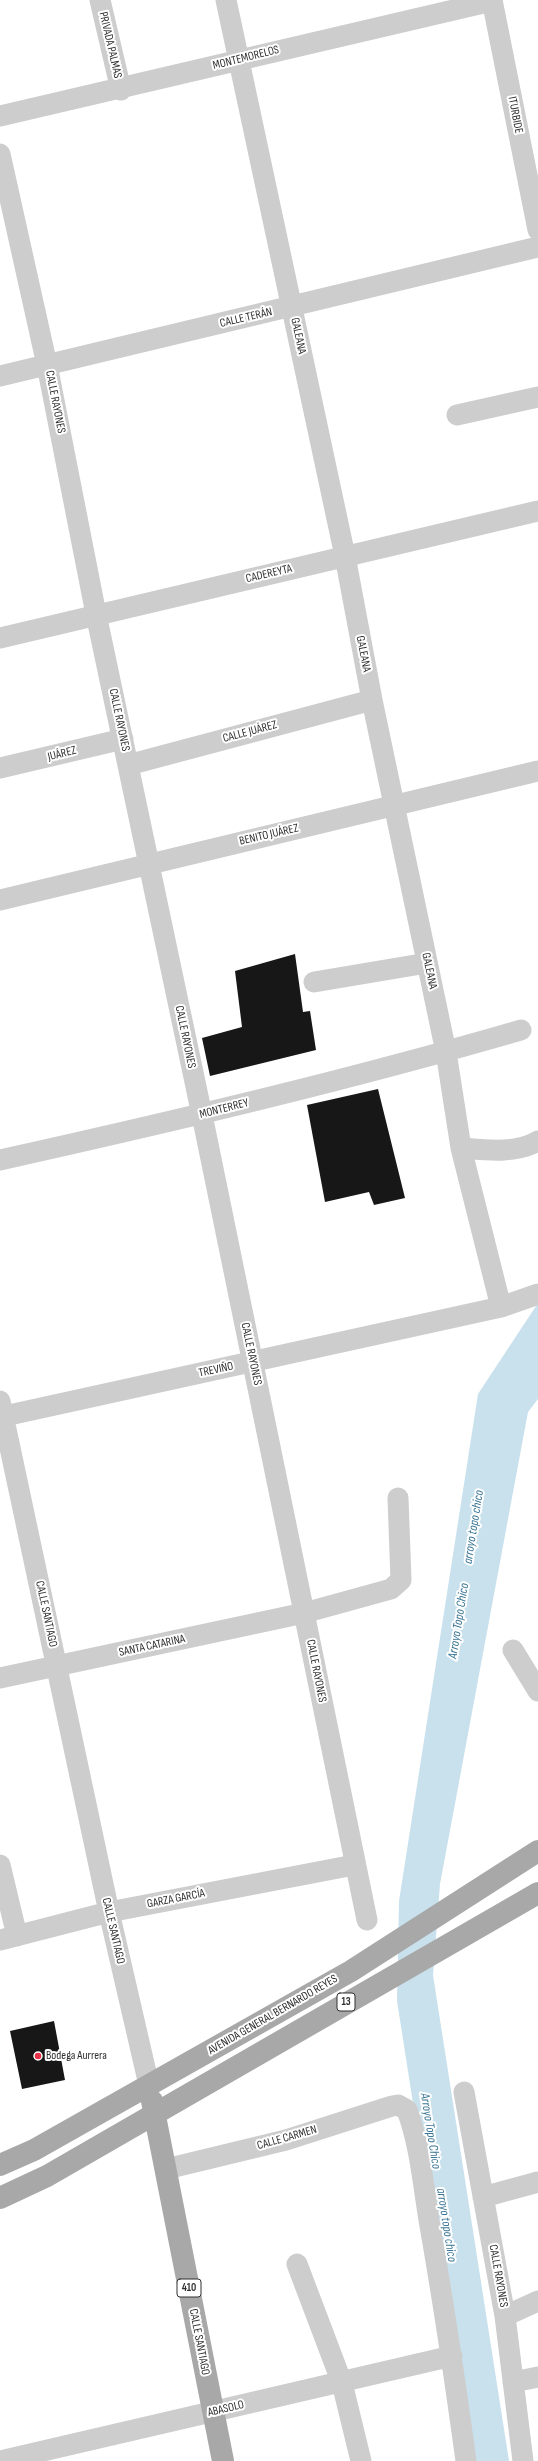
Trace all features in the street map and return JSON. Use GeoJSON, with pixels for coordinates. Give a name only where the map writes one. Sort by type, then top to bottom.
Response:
{"type":"FeatureCollection","features":[{"type":"Feature","properties":{"kind":"main road","name":"AVENIDA GENERAL BERNARDO REYES"},"geometry":{"type":"LineString","coordinates":[[0,2165],[34,2150],[350,1971],[538,1851]]}},
{"type":"Feature","properties":{"kind":"main road","name":"13"},"geometry":{"type":"LineString","coordinates":[[0,2198],[47,2176],[537,1898]]}},
{"type":"Feature","properties":{"kind":"main road","name":"CALLE SANTIAGO"},"geometry":{"type":"LineString","coordinates":[[149,2085],[223,2461]]}},
{"type":"Feature","properties":{"kind":"street","name":"PRIVADA PALMAS"},"geometry":{"type":"LineString","coordinates":[[100,0],[121,90]]}},
{"type":"Feature","properties":{"kind":"street","name":"GALEANA"},"geometry":{"type":"LineString","coordinates":[[226,0],[345,556],[372,700],[446,1052],[461,1148],[473,1201],[502,1307]]}},
{"type":"Feature","properties":{"kind":"street","name":"MONTEMORELOS"},"geometry":{"type":"LineString","coordinates":[[0,116],[121,90],[239,59],[492,0]]}},
{"type":"Feature","properties":{"kind":"street","name":"ITURBIDE"},"geometry":{"type":"LineString","coordinates":[[492,0],[538,230]]}},
{"type":"Feature","properties":{"kind":"street","name":"CALLE RAYONES"},"geometry":{"type":"LineString","coordinates":[[0,154],[48,365],[96,614],[202,1115],[354,1865],[367,1920]]}},
{"type":"Feature","properties":{"kind":"street","name":"CALLE TERÁN"},"geometry":{"type":"LineString","coordinates":[[0,376],[538,247]]}},
{"type":"Feature","properties":{"kind":"street"},"geometry":{"type":"LineString","coordinates":[[457,414],[538,397]]}},
{"type":"Feature","properties":{"kind":"street","name":"CADEREYTA"},"geometry":{"type":"LineString","coordinates":[[0,638],[96,614],[538,511]]}},
{"type":"Feature","properties":{"kind":"street","name":"CALLE JUÁREZ"},"geometry":{"type":"LineString","coordinates":[[128,765],[372,700]]}},
{"type":"Feature","properties":{"kind":"street","name":"JUÁREZ"},"geometry":{"type":"LineString","coordinates":[[0,768],[123,739]]}},
{"type":"Feature","properties":{"kind":"street","name":"BENITO JUÁREZ"},"geometry":{"type":"LineString","coordinates":[[0,900],[538,771]]}},
{"type":"Feature","properties":{"kind":"street"},"geometry":{"type":"LineString","coordinates":[[314,982],[427,963]]}},
{"type":"Feature","properties":{"kind":"street","name":"MONTERREY"},"geometry":{"type":"LineString","coordinates":[[0,1160],[202,1115],[446,1052],[521,1030]]}},
{"type":"Feature","properties":{"kind":"street"},"geometry":{"type":"LineString","coordinates":[[461,1148],[492,1151],[529,1146],[538,1141]]}},
{"type":"Feature","properties":{"kind":"street"},"geometry":{"type":"LineString","coordinates":[[502,1307],[538,1294]]}},
{"type":"Feature","properties":{"kind":"street","name":"TREVIÑO"},"geometry":{"type":"LineString","coordinates":[[1,1412],[252,1362],[502,1307]]}},
{"type":"Feature","properties":{"kind":"street","name":"CALLE SANTIAGO"},"geometry":{"type":"LineString","coordinates":[[1,1412],[109,1912],[149,2085]]}},
{"type":"Feature","properties":{"kind":"street","name":"SANTA CATARINA"},"geometry":{"type":"LineString","coordinates":[[0,1678],[304,1613],[391,1589],[401,1580],[398,1498]]}},
{"type":"Feature","properties":{"kind":"street"},"geometry":{"type":"LineString","coordinates":[[513,1650],[538,1691]]}},
{"type":"Feature","properties":{"kind":"street"},"geometry":{"type":"LineString","coordinates":[[0,1865],[8,1938]]}},
{"type":"Feature","properties":{"kind":"street","name":"GARZA GARCÍA"},"geometry":{"type":"LineString","coordinates":[[8,1938],[109,1912],[354,1865]]}},
{"type":"Feature","properties":{"kind":"street","name":"CALLE RAYONES"},"geometry":{"type":"LineString","coordinates":[[464,2092],[505,2316],[523,2461]]}},
{"type":"Feature","properties":{"kind":"street","name":"CALLE CARMEN"},"geometry":{"type":"LineString","coordinates":[[166,2169],[286,2140],[392,2106],[398,2105],[407,2110],[413,2130],[452,2356]]}},
{"type":"Feature","properties":{"kind":"street"},"geometry":{"type":"LineString","coordinates":[[483,2197],[538,2182]]}},
{"type":"Feature","properties":{"kind":"street"},"geometry":{"type":"LineString","coordinates":[[297,2264],[342,2383],[361,2461]]}},
{"type":"Feature","properties":{"kind":"street"},"geometry":{"type":"LineString","coordinates":[[505,2316],[538,2302]]}},
{"type":"Feature","properties":{"kind":"street"},"geometry":{"type":"LineString","coordinates":[[452,2356],[466,2461]]}},
{"type":"Feature","properties":{"kind":"street","name":"ABASOLO"},"geometry":{"type":"LineString","coordinates":[[0,2461],[342,2383],[452,2356]]}},
{"type":"Feature","properties":{"kind":"street"},"geometry":{"type":"LineString","coordinates":[[513,2382],[538,2377]]}},
{"type":"Feature","properties":{"kind":"water"},"geometry":{"type":"Polygon","coordinates":[[[538,1303],[538,1399],[528,1412],[440,1884],[433,1975],[509,2461],[469,2461],[397,2001],[399,1901],[478,1394],[538,1303]]]}},
{"type":"Feature","properties":{"kind":"building"},"geometry":{"type":"Polygon","coordinates":[[[295,954],[303,1012],[310,1011],[316,1050],[210,1076],[202,1038],[242,1027],[235,971],[295,954]]]}},
{"type":"Feature","properties":{"kind":"building"},"geometry":{"type":"Polygon","coordinates":[[[378,1089],[405,1198],[374,1205],[369,1192],[325,1202],[307,1105],[378,1089]]]}},
{"type":"Feature","properties":{"kind":"building","name":"Bodega Aurrera"},"geometry":{"type":"Polygon","coordinates":[[[54,2021],[65,2080],[22,2089],[10,2031],[54,2021]]]}},
{"type":"Feature","properties":{"kind":"place","name":"Bodega Aurrera"},"geometry":{"type":"Point","coordinates":[38,2056]}},
{"type":"Feature","properties":{"kind":"water label","name":"arroyo topo chico"},"geometry":{"type":"Point","coordinates":[474,1527]}},
{"type":"Feature","properties":{"kind":"water label","name":"Arroyo Topo Chico"},"geometry":{"type":"Point","coordinates":[459,1621]}},
{"type":"Feature","properties":{"kind":"water label","name":"Arroyo Topo Chico"},"geometry":{"type":"Point","coordinates":[430,2131]}},
{"type":"Feature","properties":{"kind":"water label","name":"arroyo topo chico"},"geometry":{"type":"Point","coordinates":[446,2225]}}]}
